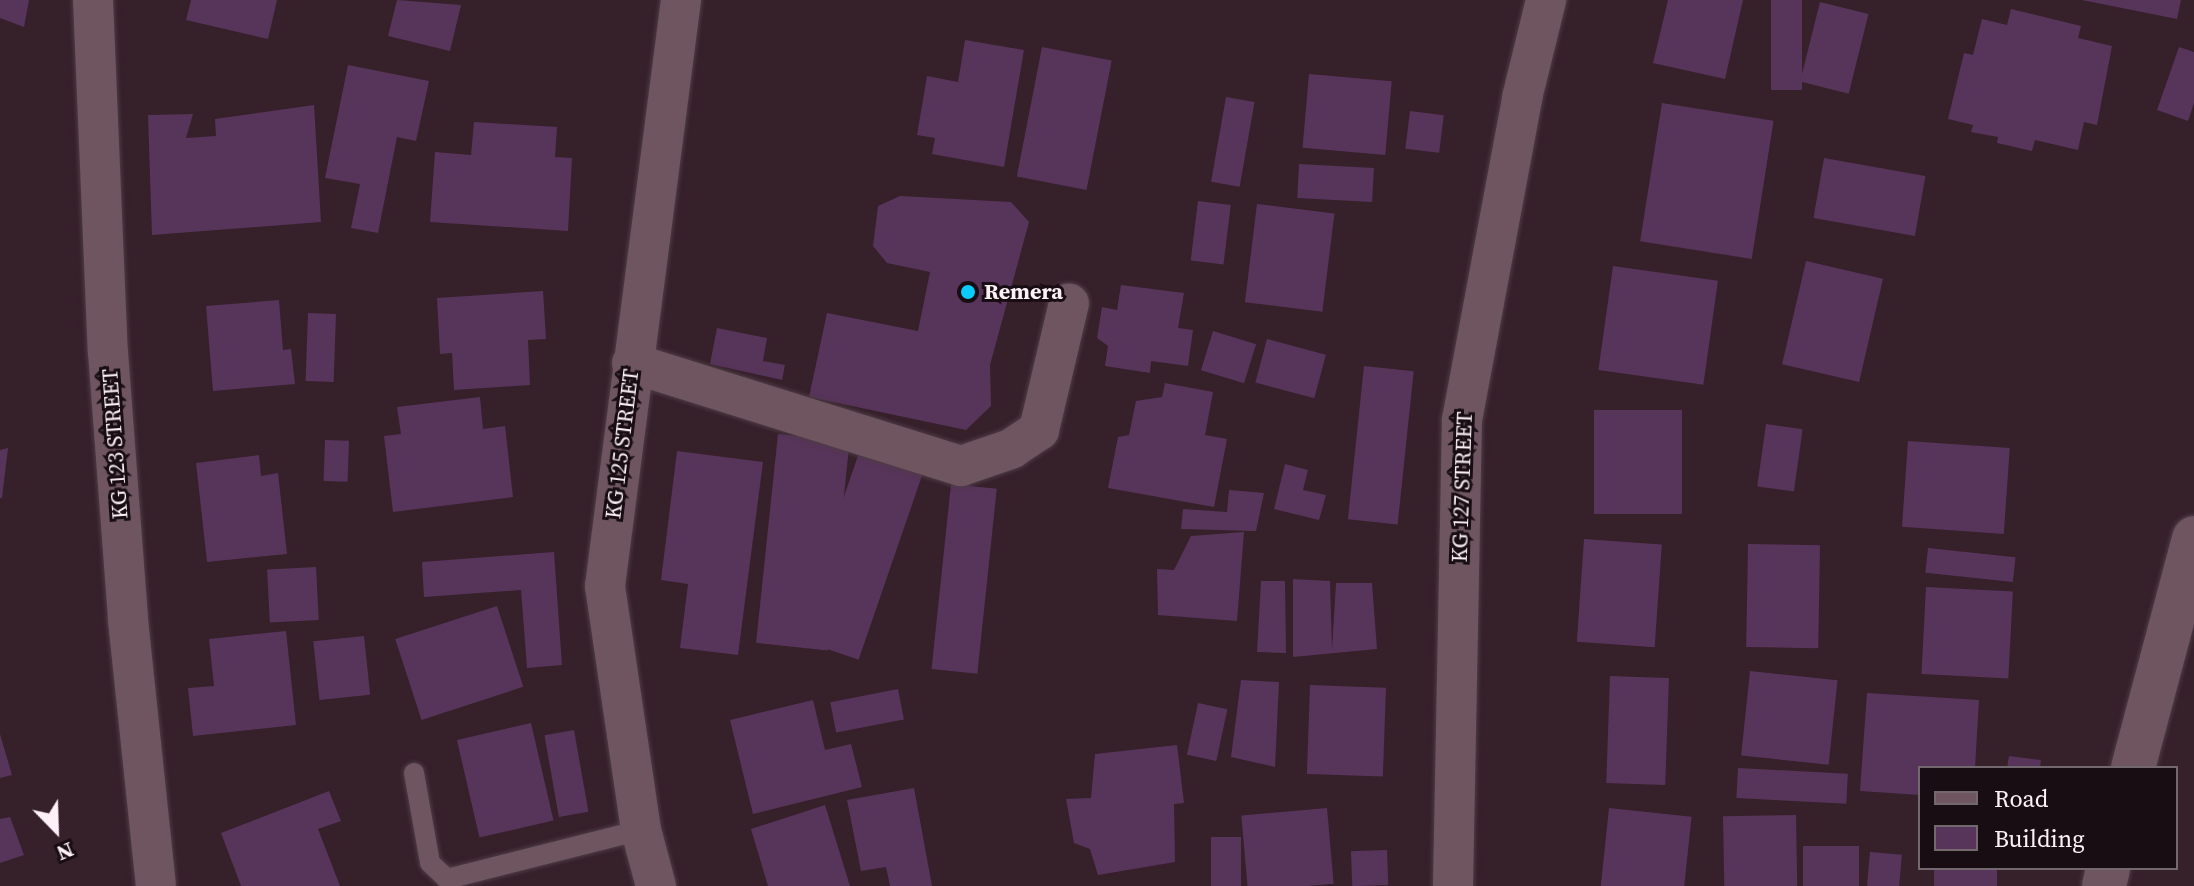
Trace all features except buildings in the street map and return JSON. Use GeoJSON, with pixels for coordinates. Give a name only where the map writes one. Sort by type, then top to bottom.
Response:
{"type":"FeatureCollection","features":[{"type":"Feature","properties":{"kind":"street","name":"KG 123 STREET"},"geometry":{"type":"LineString","coordinates":[[93,0],[111,383],[128,620],[156,886]]}},
{"type":"Feature","properties":{"kind":"street","name":"KG 125 STREET"},"geometry":{"type":"LineString","coordinates":[[656,886],[641,830],[605,586],[681,0]]}},
{"type":"Feature","properties":{"kind":"street","name":"KG 127 STREET"},"geometry":{"type":"LineString","coordinates":[[1453,886],[1462,420],[1522,98],[1546,0]]}},
{"type":"Feature","properties":{"kind":"street"},"geometry":{"type":"LineString","coordinates":[[632,363],[961,466],[1011,449],[1039,430],[1069,303]]}},
{"type":"Feature","properties":{"kind":"street"},"geometry":{"type":"LineString","coordinates":[[2134,766],[2194,538]]}},
{"type":"Feature","properties":{"kind":"lane"},"geometry":{"type":"LineString","coordinates":[[414,773],[430,863],[447,879],[641,830]]}},
{"type":"Feature","properties":{"kind":"place","name":"Remera"},"geometry":{"type":"Point","coordinates":[968,292]}}]}
